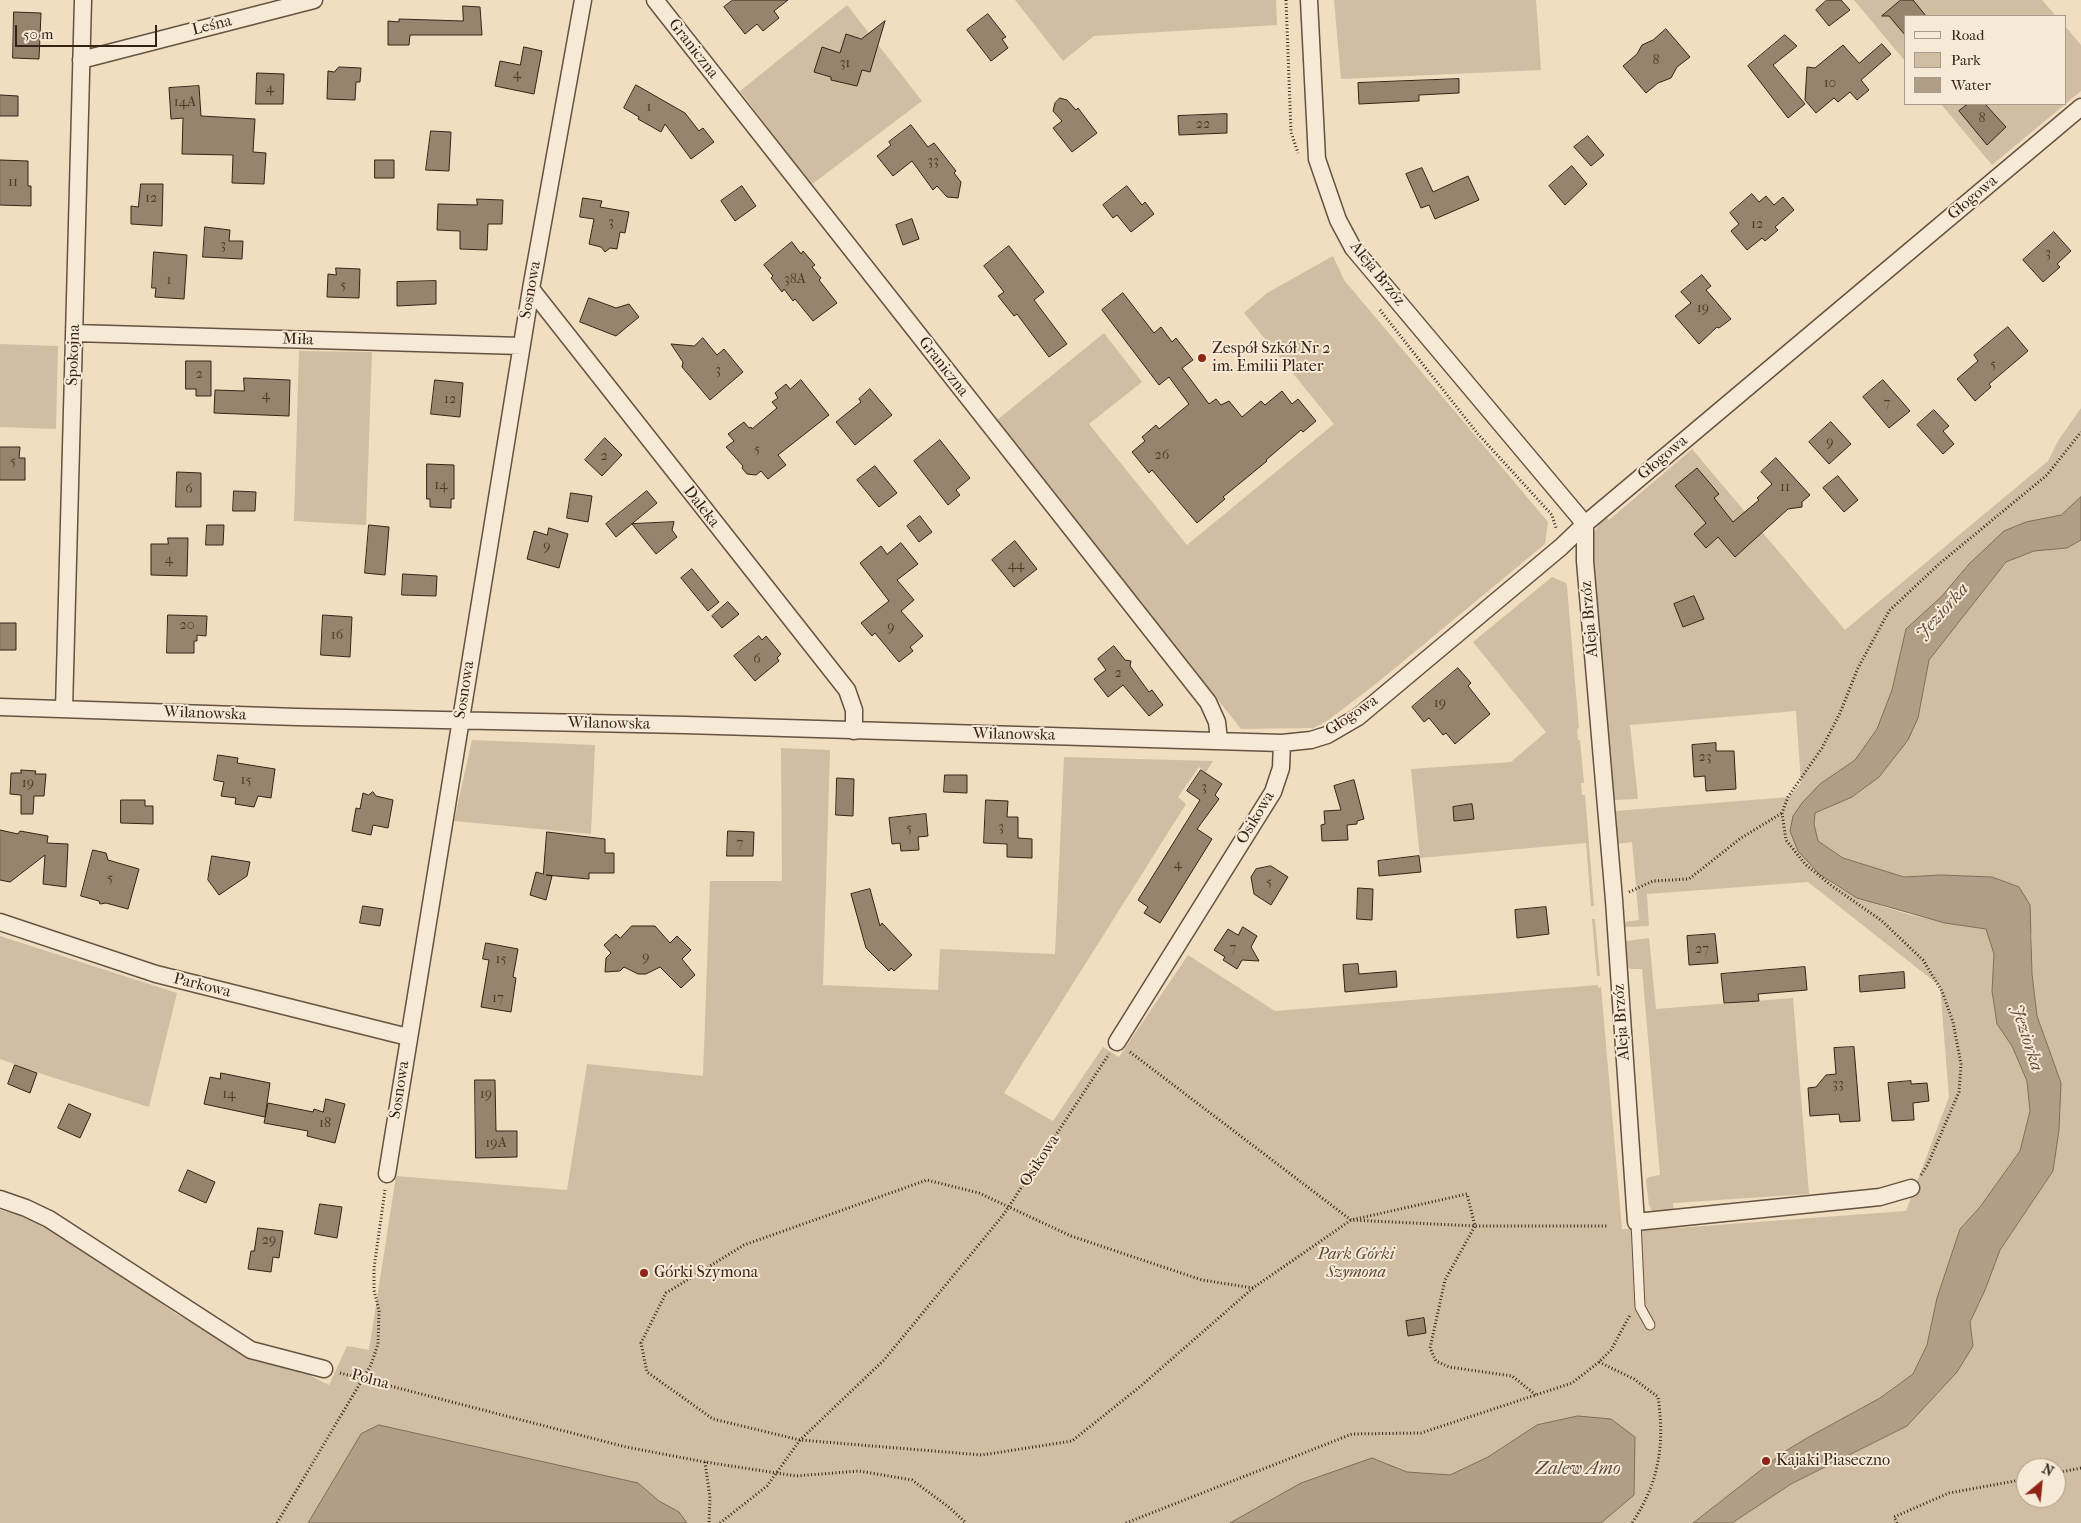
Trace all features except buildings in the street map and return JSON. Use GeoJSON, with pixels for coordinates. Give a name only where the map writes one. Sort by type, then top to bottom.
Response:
{"type":"FeatureCollection","features":[{"type":"Feature","properties":{"kind":"street","name":"Spokojna"},"geometry":{"type":"LineString","coordinates":[[64,709],[83,0]]}},
{"type":"Feature","properties":{"kind":"street","name":"Leśna"},"geometry":{"type":"LineString","coordinates":[[81,60],[314,0]]}},
{"type":"Feature","properties":{"kind":"street","name":"Sosnowa"},"geometry":{"type":"LineString","coordinates":[[387,1174],[521,346],[583,0]]}},
{"type":"Feature","properties":{"kind":"street","name":"Graniczna"},"geometry":{"type":"LineString","coordinates":[[655,0],[1208,702],[1217,722],[1219,740]]}},
{"type":"Feature","properties":{"kind":"street","name":"Aleja Brzóz"},"geometry":{"type":"LineString","coordinates":[[1309,0],[1317,160],[1338,220],[1353,248],[1585,524],[1585,561],[1614,900],[1636,1222]]}},
{"type":"Feature","properties":{"kind":"street","name":"Głogowa"},"geometry":{"type":"LineString","coordinates":[[1219,740],[1282,743],[1311,740],[1327,735],[1358,717],[1561,548],[1585,524],[2081,107]]}},
{"type":"Feature","properties":{"kind":"street","name":"Daleka"},"geometry":{"type":"LineString","coordinates":[[531,289],[848,690],[854,710],[854,731]]}},
{"type":"Feature","properties":{"kind":"street","name":"Miła"},"geometry":{"type":"LineString","coordinates":[[74,333],[521,346]]}},
{"type":"Feature","properties":{"kind":"street","name":"Wilanowska"},"geometry":{"type":"LineString","coordinates":[[0,707],[459,721],[1219,740]]}},
{"type":"Feature","properties":{"kind":"street","name":"Osikowa"},"geometry":{"type":"LineString","coordinates":[[1117,1042],[1273,792],[1280,768],[1282,743]]}},
{"type":"Feature","properties":{"kind":"street","name":"Parkowa"},"geometry":{"type":"LineString","coordinates":[[0,922],[156,974],[408,1037]]}},
{"type":"Feature","properties":{"kind":"street"},"geometry":{"type":"LineString","coordinates":[[1636,1222],[1880,1197],[1912,1188]]}},
{"type":"Feature","properties":{"kind":"street"},"geometry":{"type":"LineString","coordinates":[[0,1199],[50,1219],[251,1350],[324,1369]]}},
{"type":"Feature","properties":{"kind":"lane","name":"Aleja Brzóz"},"geometry":{"type":"LineString","coordinates":[[1636,1222],[1640,1307],[1650,1325]]}},
{"type":"Feature","properties":{"kind":"path"},"geometry":{"type":"LineString","coordinates":[[1286,0],[1291,132],[1299,157]]}},
{"type":"Feature","properties":{"kind":"path"},"geometry":{"type":"LineString","coordinates":[[1374,302],[1478,434],[1552,515],[1561,548]]}},
{"type":"Feature","properties":{"kind":"path"},"geometry":{"type":"LineString","coordinates":[[1912,1188],[1928,1164],[1959,1092],[1961,1064],[1953,1022],[1942,991],[1923,960],[1882,921],[1832,886],[1805,864],[1786,840],[1782,813],[1788,797],[1822,748],[1840,713],[1858,668],[1889,611],[1939,564],[2047,475],[2081,432]]}},
{"type":"Feature","properties":{"kind":"path"},"geometry":{"type":"LineString","coordinates":[[1614,900],[1652,881],[1689,879],[1741,838],[1782,813]]}},
{"type":"Feature","properties":{"kind":"path"},"geometry":{"type":"LineString","coordinates":[[1117,1042],[1351,1220],[1475,1226],[1608,1226]]}},
{"type":"Feature","properties":{"kind":"path","name":"Osikowa"},"geometry":{"type":"LineString","coordinates":[[720,1523],[766,1486],[800,1440],[884,1360],[1010,1206],[1117,1042]]}},
{"type":"Feature","properties":{"kind":"path"},"geometry":{"type":"LineString","coordinates":[[278,1523],[371,1364],[378,1344],[379,1311],[374,1290],[374,1268],[387,1174]]}},
{"type":"Feature","properties":{"kind":"path"},"geometry":{"type":"LineString","coordinates":[[1253,1288],[1202,1280],[1071,1236],[979,1193],[926,1180],[744,1245],[666,1293],[641,1343],[647,1372],[713,1419],[800,1440],[982,1456],[1072,1441],[1142,1385],[1253,1288],[1351,1220],[1467,1194],[1475,1226],[1445,1280],[1430,1348],[1436,1362],[1449,1367],[1512,1376],[1536,1396]]}},
{"type":"Feature","properties":{"kind":"path"},"geometry":{"type":"LineString","coordinates":[[1630,1306],[1631,1314]]}},
{"type":"Feature","properties":{"kind":"path"},"geometry":{"type":"LineString","coordinates":[[1126,1523],[1352,1434],[1421,1433],[1572,1383],[1599,1362],[1619,1338],[1631,1314],[1640,1307]]}},
{"type":"Feature","properties":{"kind":"path"},"geometry":{"type":"LineString","coordinates":[[1599,1362],[1634,1378],[1658,1397],[1662,1437],[1654,1480],[1642,1508],[1632,1523]]}},
{"type":"Feature","properties":{"kind":"path","name":"Polna"},"geometry":{"type":"LineString","coordinates":[[324,1369],[626,1447],[705,1462],[796,1476],[859,1471],[912,1480],[950,1508],[966,1523]]}},
{"type":"Feature","properties":{"kind":"path"},"geometry":{"type":"LineString","coordinates":[[705,1462],[710,1498],[709,1523]]}},
{"type":"Feature","properties":{"kind":"path"},"geometry":{"type":"LineString","coordinates":[[2066,1471],[2081,1468]]}},
{"type":"Feature","properties":{"kind":"path"},"geometry":{"type":"LineString","coordinates":[[1897,1523],[1894,1517],[1949,1493],[2016,1480]]}},
{"type":"Feature","properties":{"kind":"green space"},"geometry":{"type":"Polygon","coordinates":[[[1015,0],[1276,0],[1277,25],[1094,36],[1063,61],[1015,0]]]}},
{"type":"Feature","properties":{"kind":"green space"},"geometry":{"type":"Polygon","coordinates":[[[1334,0],[1536,0],[1541,70],[1341,79],[1334,0]]]}},
{"type":"Feature","properties":{"kind":"green space"},"geometry":{"type":"Polygon","coordinates":[[[1854,0],[2042,0],[2055,15],[1904,15],[1904,60],[1854,0]]]}},
{"type":"Feature","properties":{"kind":"green space"},"geometry":{"type":"Polygon","coordinates":[[[847,5],[922,101],[811,185],[740,91],[847,5]]]}},
{"type":"Feature","properties":{"kind":"green space"},"geometry":{"type":"Polygon","coordinates":[[[2066,27],[2081,45],[2081,91],[2066,103],[2066,27]]]}},
{"type":"Feature","properties":{"kind":"green space"},"geometry":{"type":"Polygon","coordinates":[[[1942,105],[2064,105],[1992,165],[1942,105]]]}},
{"type":"Feature","properties":{"kind":"green space"},"geometry":{"type":"Polygon","coordinates":[[[1333,256],[1344,280],[1548,522],[1545,544],[1377,683],[1327,721],[1314,728],[1241,729],[997,420],[1104,333],[1142,382],[1089,424],[1187,545],[1334,424],[1244,313],[1267,293],[1333,256]]]}},
{"type":"Feature","properties":{"kind":"green space"},"geometry":{"type":"Polygon","coordinates":[[[0,344],[58,346],[56,429],[0,427],[0,344]]]}},
{"type":"Feature","properties":{"kind":"green space"},"geometry":{"type":"Polygon","coordinates":[[[299,351],[372,352],[366,525],[294,521],[299,351]]]}},
{"type":"Feature","properties":{"kind":"green space","name":"Park Górki Szymona"},"geometry":{"type":"Polygon","coordinates":[[[2081,408],[2081,497],[2061,515],[2026,522],[1969,564],[1942,596],[1906,629],[1892,690],[1877,729],[1855,760],[1820,784],[1798,851],[1819,874],[1835,886],[1855,896],[1921,917],[1986,929],[1994,954],[1992,991],[1997,1024],[2012,1046],[2027,1081],[2030,1111],[2020,1151],[1980,1207],[1960,1229],[1937,1298],[1927,1345],[1913,1374],[1880,1398],[1784,1452],[1693,1523],[0,1523],[0,1210],[35,1220],[74,1243],[176,1314],[219,1336],[291,1366],[329,1385],[347,1346],[369,1350],[396,1176],[567,1190],[587,1064],[703,1076],[710,881],[782,881],[781,748],[830,750],[823,985],[938,990],[940,949],[1055,954],[1064,757],[1213,761],[1206,772],[1199,767],[1178,797],[1186,804],[1004,1093],[1053,1121],[1103,1047],[1119,1057],[1188,955],[1275,1011],[1598,985],[1598,988],[1601,987],[1622,1229],[1676,1228],[1906,1211],[1949,1097],[1940,986],[1808,882],[1647,894],[1649,926],[1625,927],[1624,922],[1639,920],[1632,842],[1617,844],[1616,811],[1789,797],[1801,783],[1796,711],[1630,725],[1638,799],[1614,800],[1592,548],[1593,536],[1606,517],[1609,520],[1692,449],[1845,630],[2048,461],[2058,441],[2081,408]]]}},
{"type":"Feature","properties":{"kind":"green space"},"geometry":{"type":"Polygon","coordinates":[[[2081,540],[2081,1523],[1732,1523],[1791,1484],[1907,1426],[1973,1346],[1970,1322],[1985,1290],[2000,1250],[2053,1171],[2059,1130],[2061,1083],[2037,1016],[2032,974],[2032,936],[2019,888],[1992,877],[1941,875],[1904,877],[1843,858],[1818,841],[1814,824],[1815,813],[1852,797],[1918,718],[1929,660],[2006,562],[2034,551],[2067,548],[2081,540]]]}},
{"type":"Feature","properties":{"kind":"green space"},"geometry":{"type":"Polygon","coordinates":[[[1552,577],[1566,583],[1567,587],[1579,728],[1577,729],[1578,740],[1580,740],[1584,783],[1581,783],[1582,795],[1585,795],[1594,906],[1591,906],[1586,843],[1420,858],[1411,769],[1511,762],[1546,732],[1473,642],[1552,577]]]}},
{"type":"Feature","properties":{"kind":"green space"},"geometry":{"type":"Polygon","coordinates":[[[472,740],[595,745],[591,834],[454,821],[472,740]]]}},
{"type":"Feature","properties":{"kind":"green space"},"geometry":{"type":"Polygon","coordinates":[[[1592,919],[1595,919],[1600,976],[1597,976],[1592,919]]]}},
{"type":"Feature","properties":{"kind":"green space"},"geometry":{"type":"Polygon","coordinates":[[[0,936],[177,993],[149,1107],[0,1059],[0,936]]]}},
{"type":"Feature","properties":{"kind":"green space"},"geometry":{"type":"Polygon","coordinates":[[[1649,938],[1656,1009],[1793,998],[1809,1194],[1673,1203],[1674,1217],[1653,1213],[1649,1205],[1646,1180],[1649,1177],[1660,1175],[1642,969],[1631,969],[1628,967],[1626,941],[1649,938]]]}},
{"type":"Feature","properties":{"kind":"water","name":"Jeziorka"},"geometry":{"type":"Polygon","coordinates":[[[2081,497],[2081,540],[2067,548],[2034,551],[2006,562],[1929,660],[1918,718],[1908,740],[1879,777],[1852,797],[1815,813],[1814,824],[1818,841],[1843,858],[1904,877],[1941,875],[1992,877],[2019,887],[2030,905],[2032,974],[2037,1016],[2061,1083],[2059,1130],[2053,1171],[2000,1250],[1985,1290],[1970,1322],[1973,1346],[1957,1372],[1907,1426],[1791,1484],[1732,1523],[1693,1523],[1784,1452],[1880,1398],[1913,1374],[1927,1345],[1937,1298],[1960,1229],[1980,1207],[2020,1151],[2030,1111],[2027,1081],[2012,1046],[1997,1024],[1992,991],[1994,954],[1986,929],[1945,923],[1857,898],[1819,874],[1798,851],[1790,831],[1793,816],[1802,803],[1820,784],[1855,760],[1877,729],[1892,690],[1906,629],[1942,596],[1969,564],[2004,531],[2026,522],[2061,515],[2081,497]]]}},
{"type":"Feature","properties":{"kind":"water","name":"Zalew Amo"},"geometry":{"type":"Polygon","coordinates":[[[1578,1416],[1611,1419],[1635,1437],[1634,1495],[1601,1523],[1230,1523],[1301,1483],[1372,1458],[1407,1472],[1450,1475],[1488,1457],[1537,1425],[1578,1416]]]}},
{"type":"Feature","properties":{"kind":"water"},"geometry":{"type":"Polygon","coordinates":[[[379,1425],[638,1483],[659,1501],[679,1512],[687,1523],[308,1523],[361,1434],[379,1425]]]}},
{"type":"Feature","properties":{"kind":"place","name":"Zespół Szkół Nr 2 im. Emilii Plater"},"geometry":{"type":"Point","coordinates":[1202,358]}},
{"type":"Feature","properties":{"kind":"place","name":"Górki Szymona"},"geometry":{"type":"Point","coordinates":[644,1273]}},
{"type":"Feature","properties":{"kind":"place","name":"Kajaki Piaseczno"},"geometry":{"type":"Point","coordinates":[1766,1461]}}]}
